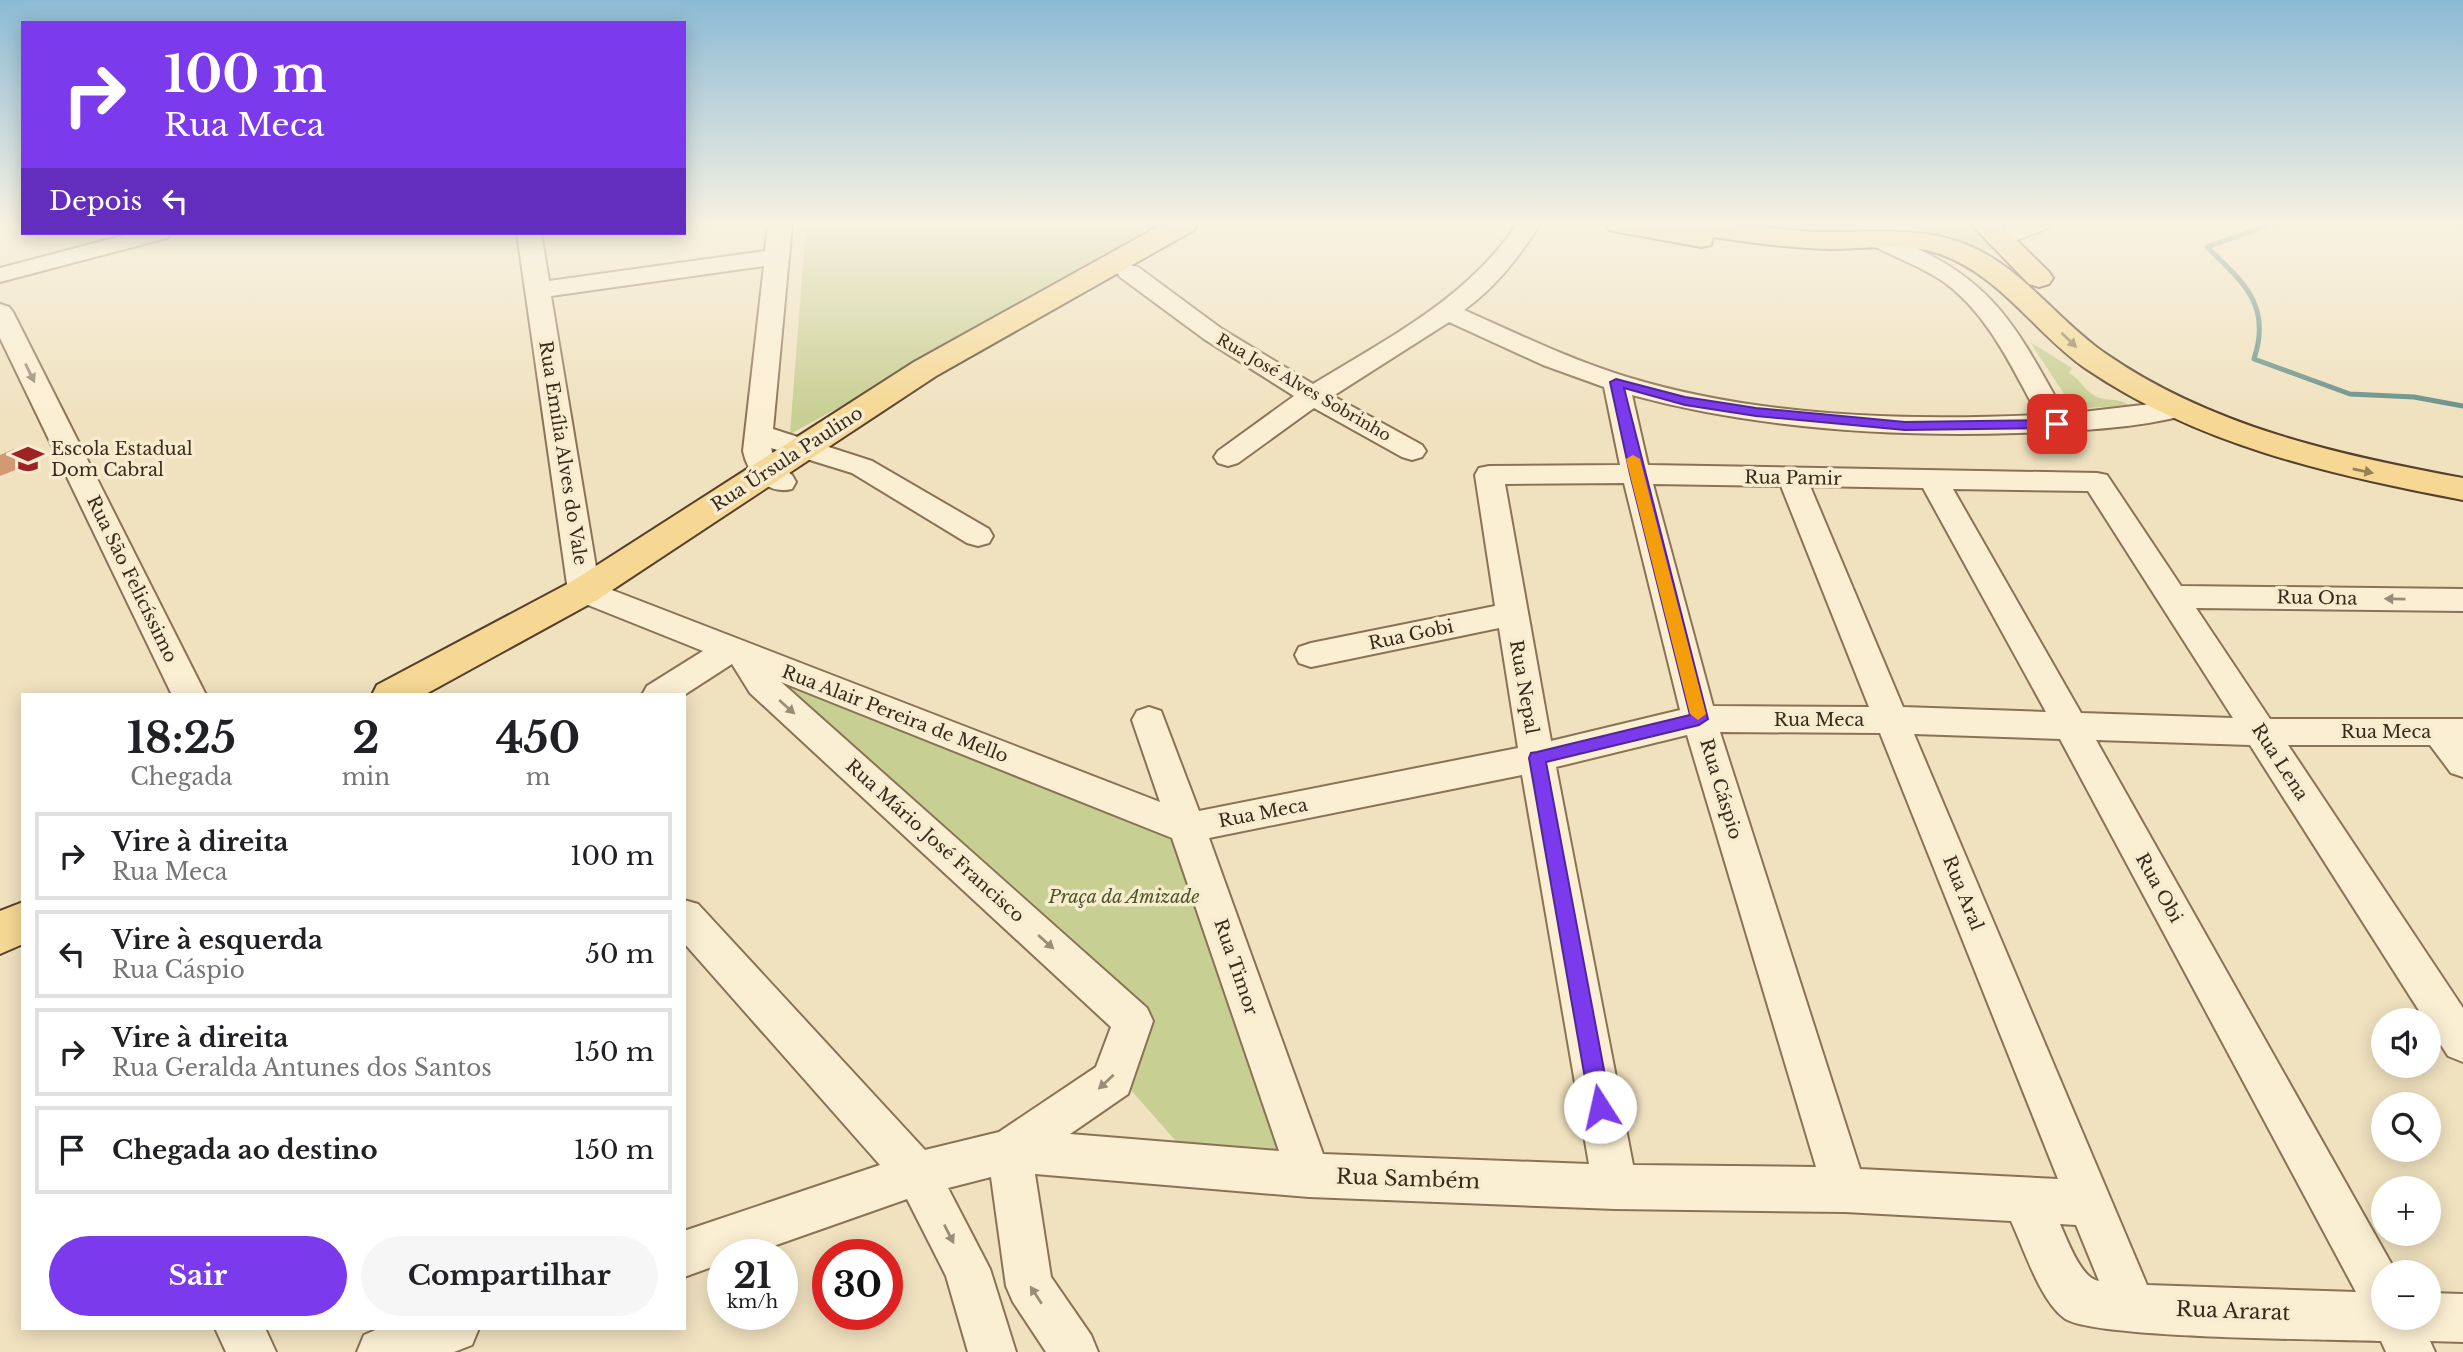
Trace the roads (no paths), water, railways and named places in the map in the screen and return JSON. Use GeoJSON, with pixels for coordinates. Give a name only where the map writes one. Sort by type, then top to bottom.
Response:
{"type":"FeatureCollection","features":[{"type":"Feature","properties":{"kind":"main road","name":"Rua Úrsula Paulino"},"geometry":{"type":"LineString","coordinates":[[812,452],[925,369],[1071,287]]}},
{"type":"Feature","properties":{"kind":"main road","name":"Rua Úrsula Paulino"},"geometry":{"type":"LineString","coordinates":[[395,693],[594,595],[766,461],[812,452],[993,344],[1100,287]]}},
{"type":"Feature","properties":{"kind":"main road"},"geometry":{"type":"LineString","coordinates":[[2014,287],[2080,351],[2130,384],[2177,409],[2232,433],[2283,450],[2357,470],[2463,489]]}},
{"type":"Feature","properties":{"kind":"main road"},"geometry":{"type":"LineString","coordinates":[[2047,287],[2113,348],[2209,401],[2308,438],[2463,465]]}},
{"type":"Feature","properties":{"kind":"main road","name":"Rua Úrsula Paulino"},"geometry":{"type":"LineString","coordinates":[[436,693],[594,595],[729,498],[766,461]]}},
{"type":"Feature","properties":{"kind":"street"},"geometry":{"type":"LineString","coordinates":[[539,290],[560,287]]}},
{"type":"Feature","properties":{"kind":"street"},"geometry":{"type":"LineString","coordinates":[[774,287],[766,461],[812,452],[843,459],[862,467],[978,536]]}},
{"type":"Feature","properties":{"kind":"street","name":"Rua José Alves Sobrinho"},"geometry":{"type":"LineString","coordinates":[[1149,287],[1213,334],[1313,396],[1412,451]]}},
{"type":"Feature","properties":{"kind":"street"},"geometry":{"type":"LineString","coordinates":[[1228,457],[1313,396],[1447,312],[1476,287]]}},
{"type":"Feature","properties":{"kind":"street"},"geometry":{"type":"LineString","coordinates":[[1965,287],[1996,321],[2057,424]]}},
{"type":"Feature","properties":{"kind":"street","name":"Rua Emília Alves do Vale"},"geometry":{"type":"LineString","coordinates":[[539,290],[594,595]]}},
{"type":"Feature","properties":{"kind":"street","name":"Rua São Felicíssimo"},"geometry":{"type":"LineString","coordinates":[[0,312],[188,693]]}},
{"type":"Feature","properties":{"kind":"street"},"geometry":{"type":"LineString","coordinates":[[1447,312],[1541,354],[1616,382],[1685,401],[1756,412],[1825,410],[1905,426],[2057,424],[2128,418],[2177,409]]}},
{"type":"Feature","properties":{"kind":"street","name":"Rua Cáspio"},"geometry":{"type":"LineString","coordinates":[[1616,382],[1636,474],[1699,719],[1844,1189]]}},
{"type":"Feature","properties":{"kind":"street","name":"Rua Pamir"},"geometry":{"type":"LineString","coordinates":[[1489,475],[1636,474],[2097,482]]}},
{"type":"Feature","properties":{"kind":"street","name":"Rua Nepal"},"geometry":{"type":"LineString","coordinates":[[1489,475],[1615,1187]]}},
{"type":"Feature","properties":{"kind":"street","name":"Rua Aral"},"geometry":{"type":"LineString","coordinates":[[1792,478],[2133,1308]]}},
{"type":"Feature","properties":{"kind":"street","name":"Rua Obi"},"geometry":{"type":"LineString","coordinates":[[1933,480],[2371,1273]]}},
{"type":"Feature","properties":{"kind":"street","name":"Rua Lena"},"geometry":{"type":"LineString","coordinates":[[2097,482],[2463,1043]]}},
{"type":"Feature","properties":{"kind":"street","name":"Rua Alair Pereira de Mello"},"geometry":{"type":"LineString","coordinates":[[594,595],[1187,828]]}},
{"type":"Feature","properties":{"kind":"street","name":"Rua Ona"},"geometry":{"type":"LineString","coordinates":[[2172,597],[2463,600]]}},
{"type":"Feature","properties":{"kind":"street","name":"Rua Gobi"},"geometry":{"type":"LineString","coordinates":[[1311,655],[1512,614]]}},
{"type":"Feature","properties":{"kind":"street"},"geometry":{"type":"LineString","coordinates":[[663,693],[736,652]]}},
{"type":"Feature","properties":{"kind":"street","name":"Rua Mário José Francisco"},"geometry":{"type":"LineString","coordinates":[[736,652],[762,684],[1133,1021],[1113,1080],[1009,1151]]}},
{"type":"Feature","properties":{"kind":"street","name":"Rua Meca"},"geometry":{"type":"LineString","coordinates":[[1187,828],[1537,758],[1699,719],[1893,720],[2260,732],[2451,733]]}},
{"type":"Feature","properties":{"kind":"street","name":"Rua Timor"},"geometry":{"type":"LineString","coordinates":[[1149,720],[1309,1175]]}},
{"type":"Feature","properties":{"kind":"street"},"geometry":{"type":"LineString","coordinates":[[2451,733],[2463,763]]}},
{"type":"Feature","properties":{"kind":"street"},"geometry":{"type":"LineString","coordinates":[[686,918],[917,1174],[967,1269],[992,1352]]}},
{"type":"Feature","properties":{"kind":"street"},"geometry":{"type":"LineString","coordinates":[[686,1253],[917,1174],[1009,1151],[1030,1286],[1074,1352]]}},
{"type":"Feature","properties":{"kind":"street","name":"Rua Sambém"},"geometry":{"type":"LineString","coordinates":[[1009,1151],[1309,1175],[1615,1187],[1844,1189],[2089,1203]]}},
{"type":"Feature","properties":{"kind":"street","name":"Rua Ararat"},"geometry":{"type":"LineString","coordinates":[[2024,1199],[2067,1288],[2082,1303],[2133,1308],[2371,1317]]}},
{"type":"Feature","properties":{"kind":"street"},"geometry":{"type":"LineString","coordinates":[[2441,1317],[2463,1318]]}},
{"type":"Feature","properties":{"kind":"street"},"geometry":{"type":"LineString","coordinates":[[240,1330],[252,1352]]}},
{"type":"Feature","properties":{"kind":"street"},"geometry":{"type":"LineString","coordinates":[[381,1352],[449,1330]]}},
{"type":"Feature","properties":{"kind":"street"},"geometry":{"type":"LineString","coordinates":[[2401,1330],[2411,1352]]}},
{"type":"Feature","properties":{"kind":"waterway"},"geometry":{"type":"LineString","coordinates":[[2244,287],[2257,309],[2259,340],[2254,359],[2350,394],[2414,397],[2463,406]]}},
{"type":"Feature","properties":{"kind":"place","name":"Escola Estadual Dom Cabral"},"geometry":{"type":"Point","coordinates":[28,459]}},
{"type":"Feature","properties":{"kind":"park label","name":"Praça da Amizade"},"geometry":{"type":"Point","coordinates":[1124,897]}}]}
